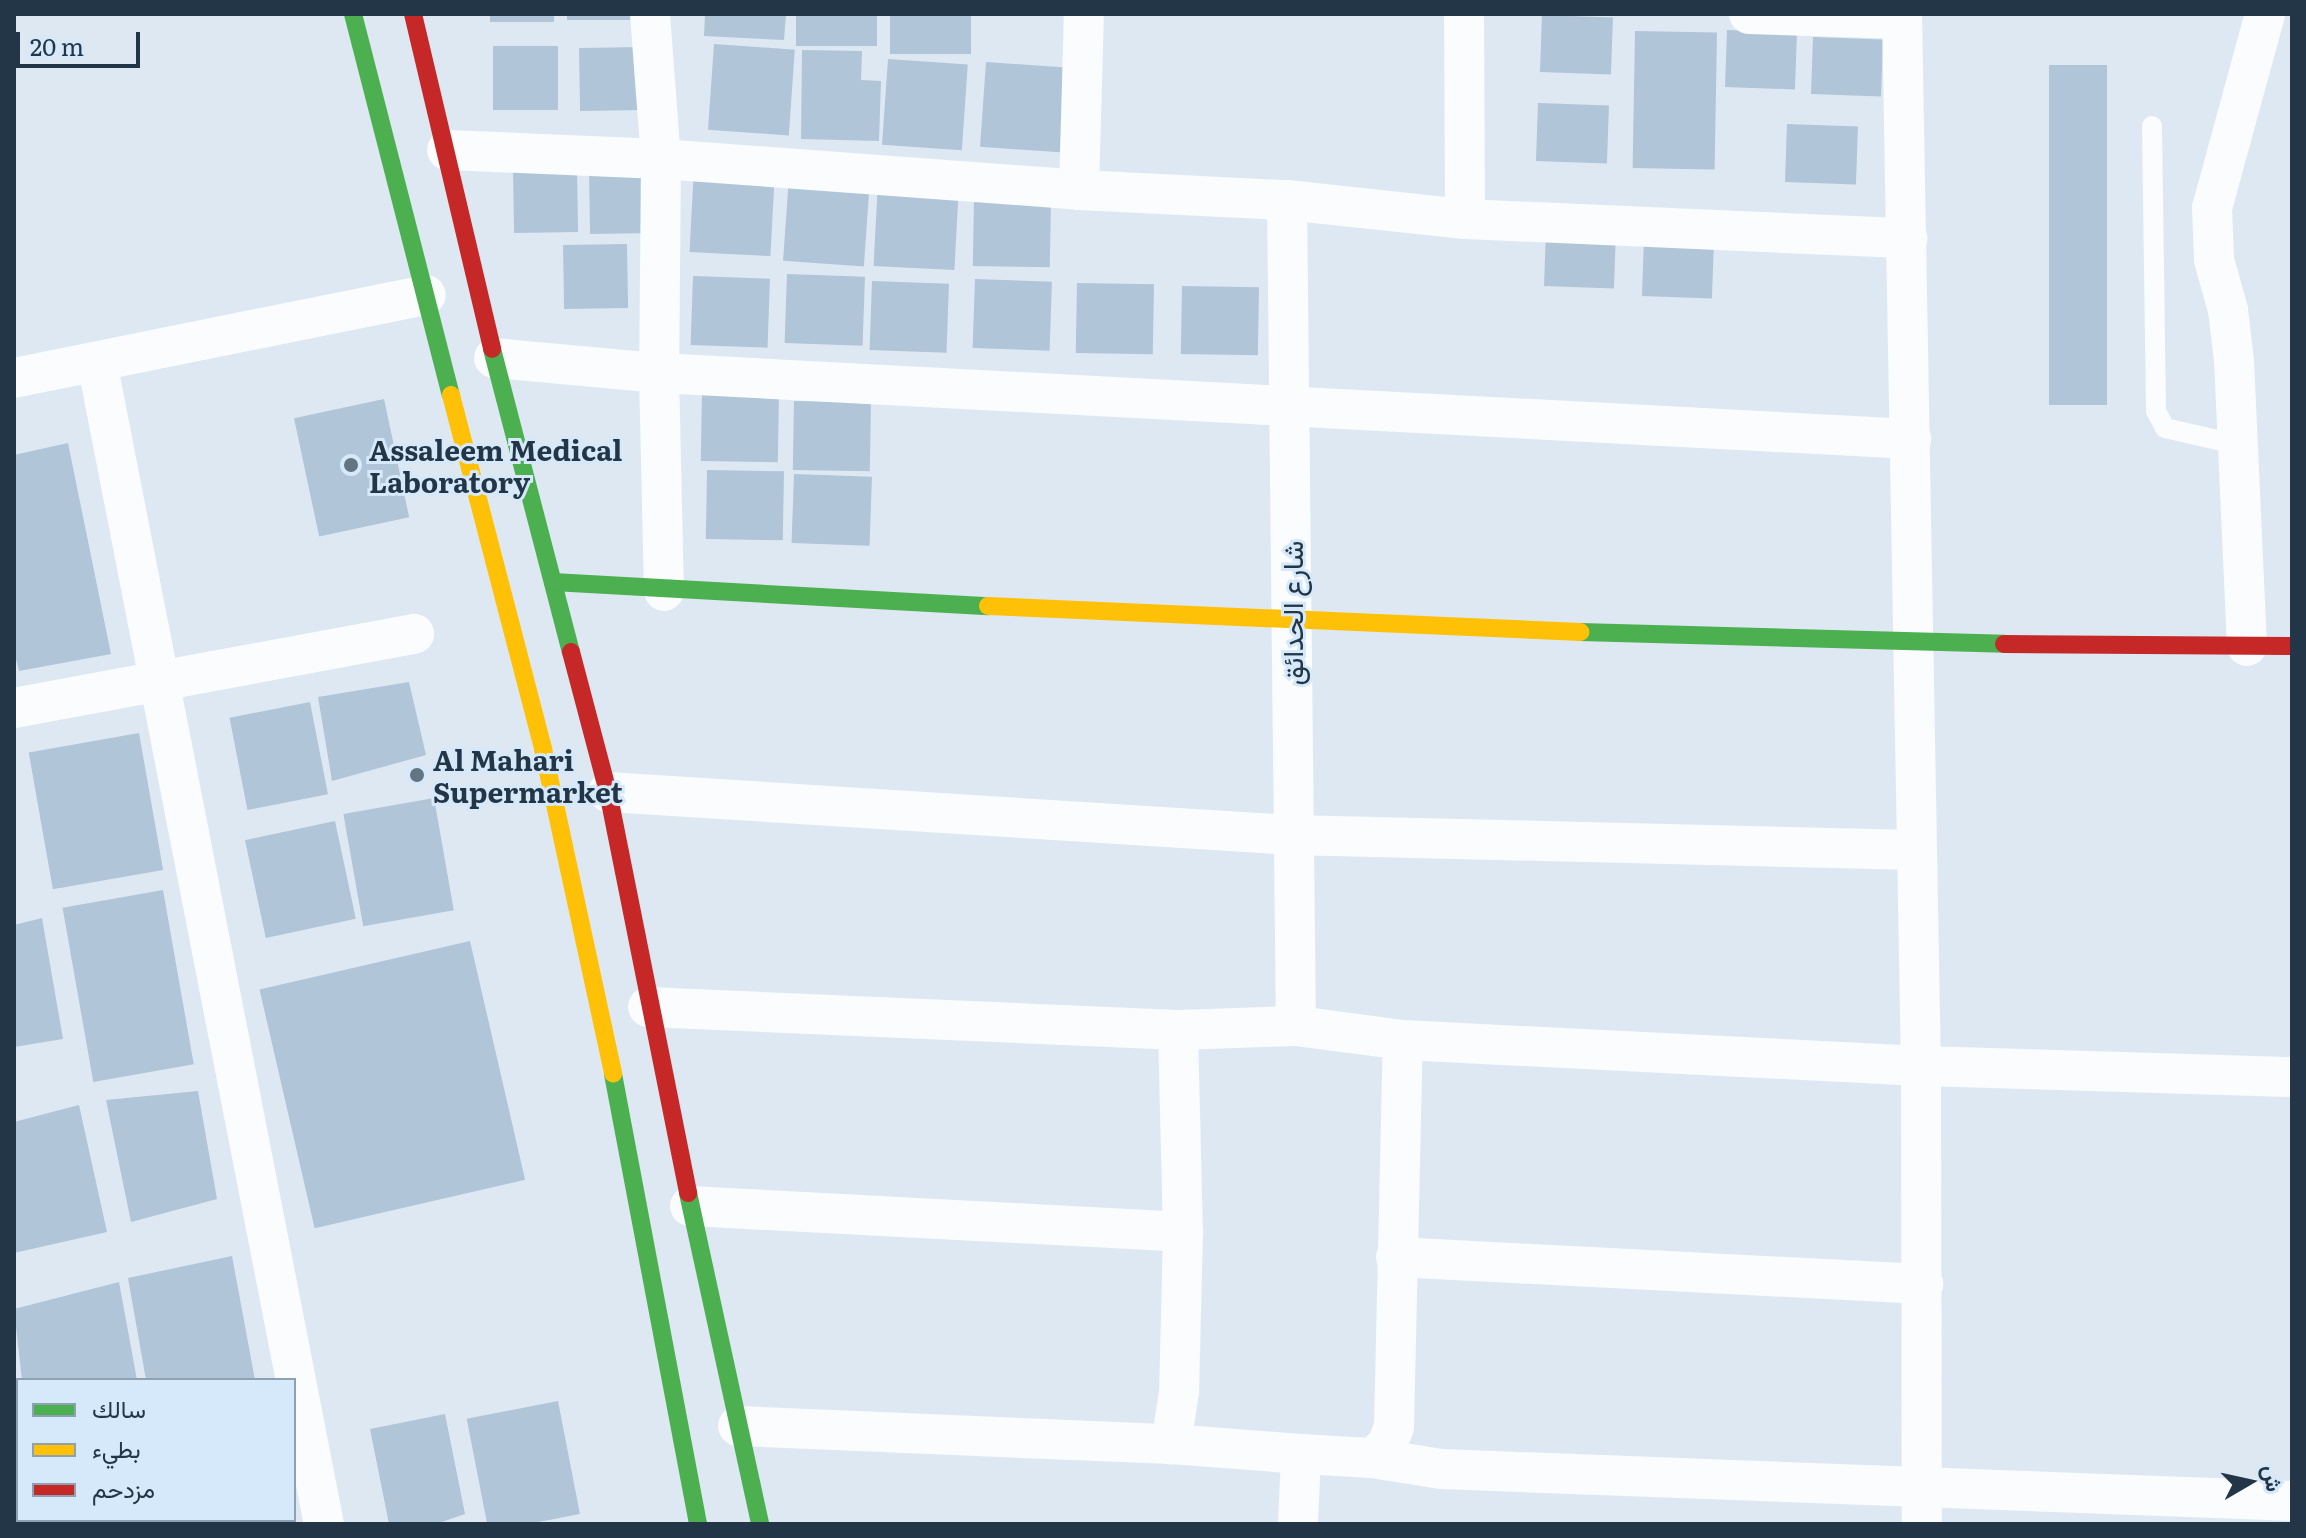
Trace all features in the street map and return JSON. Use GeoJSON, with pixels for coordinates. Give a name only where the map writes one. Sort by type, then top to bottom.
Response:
{"type":"FeatureCollection","features":[{"type":"Feature","properties":{"kind":"main road"},"geometry":{"type":"LineString","coordinates":[[353,14],[559,822],[619,1106],[698,1524]]}},
{"type":"Feature","properties":{"kind":"main road"},"geometry":{"type":"LineString","coordinates":[[413,14],[494,358],[608,792],[648,1007],[760,1524]]}},
{"type":"Feature","properties":{"kind":"main road"},"geometry":{"type":"LineString","coordinates":[[553,582],[664,591],[1291,622],[1914,644],[2292,646]]}},
{"type":"Feature","properties":{"kind":"street"},"geometry":{"type":"LineString","coordinates":[[650,14],[661,159],[659,373],[664,591]]}},
{"type":"Feature","properties":{"kind":"street"},"geometry":{"type":"LineString","coordinates":[[1079,190],[1084,14]]}},
{"type":"Feature","properties":{"kind":"street"},"geometry":{"type":"LineString","coordinates":[[1464,14],[1465,219]]}},
{"type":"Feature","properties":{"kind":"street"},"geometry":{"type":"LineString","coordinates":[[1749,14],[1911,16],[1908,238],[1921,1066],[1923,1506]]}},
{"type":"Feature","properties":{"kind":"street"},"geometry":{"type":"LineString","coordinates":[[2247,646],[2233,348],[2214,260],[2212,208],[2265,14]]}},
{"type":"Feature","properties":{"kind":"street"},"geometry":{"type":"LineString","coordinates":[[447,150],[661,159],[1079,190],[1287,200],[1465,219],[1908,238]]}},
{"type":"Feature","properties":{"kind":"street","name":"شارع الحدائق"},"geometry":{"type":"LineString","coordinates":[[1287,200],[1291,409],[1291,835],[1296,1026]]}},
{"type":"Feature","properties":{"kind":"street"},"geometry":{"type":"LineString","coordinates":[[14,378],[426,295]]}},
{"type":"Feature","properties":{"kind":"street"},"geometry":{"type":"LineString","coordinates":[[494,358],[659,373],[1291,409],[1911,439]]}},
{"type":"Feature","properties":{"kind":"street"},"geometry":{"type":"LineString","coordinates":[[97,362],[289,1378]]}},
{"type":"Feature","properties":{"kind":"street"},"geometry":{"type":"LineString","coordinates":[[14,708],[414,634]]}},
{"type":"Feature","properties":{"kind":"street"},"geometry":{"type":"LineString","coordinates":[[608,792],[1291,835],[1917,850]]}},
{"type":"Feature","properties":{"kind":"street"},"geometry":{"type":"LineString","coordinates":[[648,1007],[1178,1030],[1296,1026],[1403,1040],[1921,1066],[2292,1077]]}},
{"type":"Feature","properties":{"kind":"street"},"geometry":{"type":"LineString","coordinates":[[1171,1444],[1179,1392],[1183,1232],[1178,1030]]}},
{"type":"Feature","properties":{"kind":"street"},"geometry":{"type":"LineString","coordinates":[[1372,1458],[1387,1445],[1396,1413],[1396,1257],[1403,1040]]}},
{"type":"Feature","properties":{"kind":"street"},"geometry":{"type":"LineString","coordinates":[[690,1206],[1183,1232]]}},
{"type":"Feature","properties":{"kind":"street"},"geometry":{"type":"LineString","coordinates":[[1396,1257],[1923,1284]]}},
{"type":"Feature","properties":{"kind":"street"},"geometry":{"type":"LineString","coordinates":[[296,1417],[324,1524]]}},
{"type":"Feature","properties":{"kind":"street"},"geometry":{"type":"LineString","coordinates":[[738,1426],[1171,1444],[1372,1458],[1441,1469],[1923,1506],[2292,1501]]}},
{"type":"Feature","properties":{"kind":"street"},"geometry":{"type":"LineString","coordinates":[[1298,1524],[1301,1454]]}},
{"type":"Feature","properties":{"kind":"lane"},"geometry":{"type":"LineString","coordinates":[[2152,126],[2156,411],[2165,428],[2239,445]]}},
{"type":"Feature","properties":{"kind":"building"},"geometry":{"type":"Polygon","coordinates":[[[490,14],[554,14],[554,22],[490,22],[490,14]]]}},
{"type":"Feature","properties":{"kind":"building"},"geometry":{"type":"Polygon","coordinates":[[[567,14],[632,14],[632,20],[567,20],[567,14]]]}},
{"type":"Feature","properties":{"kind":"building"},"geometry":{"type":"Polygon","coordinates":[[[705,14],[786,14],[784,40],[704,36],[705,14]]]}},
{"type":"Feature","properties":{"kind":"building"},"geometry":{"type":"Polygon","coordinates":[[[796,14],[877,14],[877,46],[796,46],[796,14]]]}},
{"type":"Feature","properties":{"kind":"building"},"geometry":{"type":"Polygon","coordinates":[[[890,14],[971,14],[971,54],[890,54],[890,14]]]}},
{"type":"Feature","properties":{"kind":"building"},"geometry":{"type":"Polygon","coordinates":[[[1542,15],[1613,17],[1611,74],[1540,72],[1542,15]]]}},
{"type":"Feature","properties":{"kind":"building"},"geometry":{"type":"Polygon","coordinates":[[[1727,30],[1797,32],[1795,89],[1725,87],[1727,30]]]}},
{"type":"Feature","properties":{"kind":"building"},"geometry":{"type":"Polygon","coordinates":[[[1635,31],[1717,32],[1715,169],[1633,168],[1635,31]]]}},
{"type":"Feature","properties":{"kind":"building"},"geometry":{"type":"Polygon","coordinates":[[[1813,37],[1883,39],[1881,96],[1811,94],[1813,37]]]}},
{"type":"Feature","properties":{"kind":"building"},"geometry":{"type":"Polygon","coordinates":[[[714,44],[795,50],[789,135],[708,130],[714,44]]]}},
{"type":"Feature","properties":{"kind":"building"},"geometry":{"type":"Polygon","coordinates":[[[493,46],[558,46],[558,110],[493,110],[493,46]]]}},
{"type":"Feature","properties":{"kind":"building"},"geometry":{"type":"Polygon","coordinates":[[[643,47],[644,110],[580,111],[579,48],[643,47]]]}},
{"type":"Feature","properties":{"kind":"building"},"geometry":{"type":"Polygon","coordinates":[[[802,50],[862,51],[861,80],[881,81],[879,141],[801,139],[802,50]]]}},
{"type":"Feature","properties":{"kind":"building"},"geometry":{"type":"Polygon","coordinates":[[[888,59],[968,65],[962,150],[882,145],[888,59]]]}},
{"type":"Feature","properties":{"kind":"building"},"geometry":{"type":"Polygon","coordinates":[[[986,62],[1066,68],[1060,152],[980,147],[986,62]]]}},
{"type":"Feature","properties":{"kind":"building"},"geometry":{"type":"Polygon","coordinates":[[[2049,65],[2107,65],[2107,405],[2049,405],[2049,65]]]}},
{"type":"Feature","properties":{"kind":"building"},"geometry":{"type":"Polygon","coordinates":[[[1538,103],[1609,105],[1607,163],[1536,161],[1538,103]]]}},
{"type":"Feature","properties":{"kind":"building"},"geometry":{"type":"Polygon","coordinates":[[[1787,124],[1858,126],[1856,184],[1785,182],[1787,124]]]}},
{"type":"Feature","properties":{"kind":"building"},"geometry":{"type":"Polygon","coordinates":[[[694,167],[775,171],[770,256],[690,252],[694,167]]]}},
{"type":"Feature","properties":{"kind":"building"},"geometry":{"type":"Polygon","coordinates":[[[577,169],[578,232],[514,233],[513,170],[577,169]]]}},
{"type":"Feature","properties":{"kind":"building"},"geometry":{"type":"Polygon","coordinates":[[[653,170],[654,233],[590,234],[589,171],[653,170]]]}},
{"type":"Feature","properties":{"kind":"building"},"geometry":{"type":"Polygon","coordinates":[[[789,176],[870,182],[864,266],[783,261],[789,176]]]}},
{"type":"Feature","properties":{"kind":"building"},"geometry":{"type":"Polygon","coordinates":[[[878,181],[959,185],[954,270],[874,266],[878,181]]]}},
{"type":"Feature","properties":{"kind":"building"},"geometry":{"type":"Polygon","coordinates":[[[974,197],[1051,198],[1050,267],[973,266],[974,197]]]}},
{"type":"Feature","properties":{"kind":"building"},"geometry":{"type":"Polygon","coordinates":[[[1546,229],[1616,231],[1614,288],[1544,286],[1546,229]]]}},
{"type":"Feature","properties":{"kind":"building"},"geometry":{"type":"Polygon","coordinates":[[[1644,238],[1714,240],[1712,298],[1642,296],[1644,238]]]}},
{"type":"Feature","properties":{"kind":"building"},"geometry":{"type":"Polygon","coordinates":[[[627,244],[628,308],[564,309],[563,245],[627,244]]]}},
{"type":"Feature","properties":{"kind":"building"},"geometry":{"type":"Polygon","coordinates":[[[787,274],[865,277],[863,346],[785,343],[787,274]]]}},
{"type":"Feature","properties":{"kind":"building"},"geometry":{"type":"Polygon","coordinates":[[[693,276],[770,279],[768,348],[691,345],[693,276]]]}},
{"type":"Feature","properties":{"kind":"building"},"geometry":{"type":"Polygon","coordinates":[[[975,279],[1052,282],[1050,351],[973,348],[975,279]]]}},
{"type":"Feature","properties":{"kind":"building"},"geometry":{"type":"Polygon","coordinates":[[[872,281],[949,284],[947,353],[870,350],[872,281]]]}},
{"type":"Feature","properties":{"kind":"building"},"geometry":{"type":"Polygon","coordinates":[[[1077,283],[1154,284],[1153,354],[1076,353],[1077,283]]]}},
{"type":"Feature","properties":{"kind":"building"},"geometry":{"type":"Polygon","coordinates":[[[1182,286],[1259,287],[1258,355],[1181,354],[1182,286]]]}},
{"type":"Feature","properties":{"kind":"building"},"geometry":{"type":"Polygon","coordinates":[[[702,392],[779,393],[778,462],[701,461],[702,392]]]}},
{"type":"Feature","properties":{"kind":"building","name":"Assaleem Medical Laboratory"},"geometry":{"type":"Polygon","coordinates":[[[384,399],[409,517],[319,536],[294,418],[384,399]]]}},
{"type":"Feature","properties":{"kind":"building"},"geometry":{"type":"Polygon","coordinates":[[[794,401],[871,402],[870,471],[793,470],[794,401]]]}},
{"type":"Feature","properties":{"kind":"building"},"geometry":{"type":"Polygon","coordinates":[[[68,443],[111,654],[19,671],[14,651],[14,455],[68,443]]]}},
{"type":"Feature","properties":{"kind":"building"},"geometry":{"type":"Polygon","coordinates":[[[707,470],[784,471],[783,540],[706,539],[707,470]]]}},
{"type":"Feature","properties":{"kind":"building"},"geometry":{"type":"Polygon","coordinates":[[[794,474],[872,477],[870,546],[792,543],[794,474]]]}},
{"type":"Feature","properties":{"kind":"building"},"geometry":{"type":"Polygon","coordinates":[[[409,682],[426,755],[332,781],[318,697],[409,682]]]}},
{"type":"Feature","properties":{"kind":"building"},"geometry":{"type":"Polygon","coordinates":[[[310,702],[328,794],[247,810],[230,718],[310,702]]]}},
{"type":"Feature","properties":{"kind":"building"},"geometry":{"type":"Polygon","coordinates":[[[139,733],[163,870],[53,889],[29,752],[139,733]]]}},
{"type":"Feature","properties":{"kind":"building"},"geometry":{"type":"Polygon","coordinates":[[[434,798],[454,910],[363,926],[343,814],[434,798]]]}},
{"type":"Feature","properties":{"kind":"building"},"geometry":{"type":"Polygon","coordinates":[[[335,821],[356,919],[266,938],[245,840],[335,821]]]}},
{"type":"Feature","properties":{"kind":"building"},"geometry":{"type":"Polygon","coordinates":[[[163,890],[194,1064],[93,1082],[63,908],[163,890]]]}},
{"type":"Feature","properties":{"kind":"building"},"geometry":{"type":"Polygon","coordinates":[[[42,918],[63,1039],[14,1047],[14,925],[42,918]]]}},
{"type":"Feature","properties":{"kind":"building"},"geometry":{"type":"Polygon","coordinates":[[[470,941],[525,1180],[315,1228],[260,990],[470,941]]]}},
{"type":"Feature","properties":{"kind":"building"},"geometry":{"type":"Polygon","coordinates":[[[198,1091],[217,1199],[131,1222],[106,1100],[198,1091]]]}},
{"type":"Feature","properties":{"kind":"building"},"geometry":{"type":"Polygon","coordinates":[[[79,1105],[107,1232],[14,1253],[14,1122],[79,1105]]]}},
{"type":"Feature","properties":{"kind":"building"},"geometry":{"type":"Polygon","coordinates":[[[232,1256],[255,1378],[146,1378],[128,1278],[232,1256]]]}},
{"type":"Feature","properties":{"kind":"building"},"geometry":{"type":"Polygon","coordinates":[[[119,1282],[137,1378],[22,1378],[14,1309],[119,1282]]]}},
{"type":"Feature","properties":{"kind":"building"},"geometry":{"type":"Polygon","coordinates":[[[558,1401],[580,1514],[528,1524],[487,1524],[467,1419],[558,1401]]]}},
{"type":"Feature","properties":{"kind":"building"},"geometry":{"type":"Polygon","coordinates":[[[445,1414],[465,1514],[436,1524],[389,1524],[370,1429],[445,1414]]]}},
{"type":"Feature","properties":{"kind":"traffic: fast"},"geometry":{"type":"LineString","coordinates":[[353,14],[451,395]]}},
{"type":"Feature","properties":{"kind":"traffic: fast"},"geometry":{"type":"LineString","coordinates":[[492,349],[571,652]]}},
{"type":"Feature","properties":{"kind":"traffic: fast"},"geometry":{"type":"LineString","coordinates":[[553,582],[988,606]]}},
{"type":"Feature","properties":{"kind":"traffic: fast"},"geometry":{"type":"LineString","coordinates":[[1580,632],[2004,644]]}},
{"type":"Feature","properties":{"kind":"traffic: fast"},"geometry":{"type":"LineString","coordinates":[[613,1074],[698,1524]]}},
{"type":"Feature","properties":{"kind":"traffic: fast"},"geometry":{"type":"LineString","coordinates":[[688,1193],[760,1524]]}},
{"type":"Feature","properties":{"kind":"traffic: slow"},"geometry":{"type":"LineString","coordinates":[[451,395],[543,749],[613,1074]]}},
{"type":"Feature","properties":{"kind":"traffic: slow"},"geometry":{"type":"LineString","coordinates":[[988,606],[1580,632]]}},
{"type":"Feature","properties":{"kind":"traffic: jam"},"geometry":{"type":"LineString","coordinates":[[413,14],[492,349]]}},
{"type":"Feature","properties":{"kind":"traffic: jam"},"geometry":{"type":"LineString","coordinates":[[2004,644],[2292,646]]}},
{"type":"Feature","properties":{"kind":"traffic: jam"},"geometry":{"type":"LineString","coordinates":[[571,652],[608,792],[688,1193]]}},
{"type":"Feature","properties":{"kind":"place","name":"Assaleem Medical Laboratory"},"geometry":{"type":"Point","coordinates":[351,465]}},
{"type":"Feature","properties":{"kind":"place","name":"Al Mahari Supermarket"},"geometry":{"type":"Point","coordinates":[417,775]}}]}
